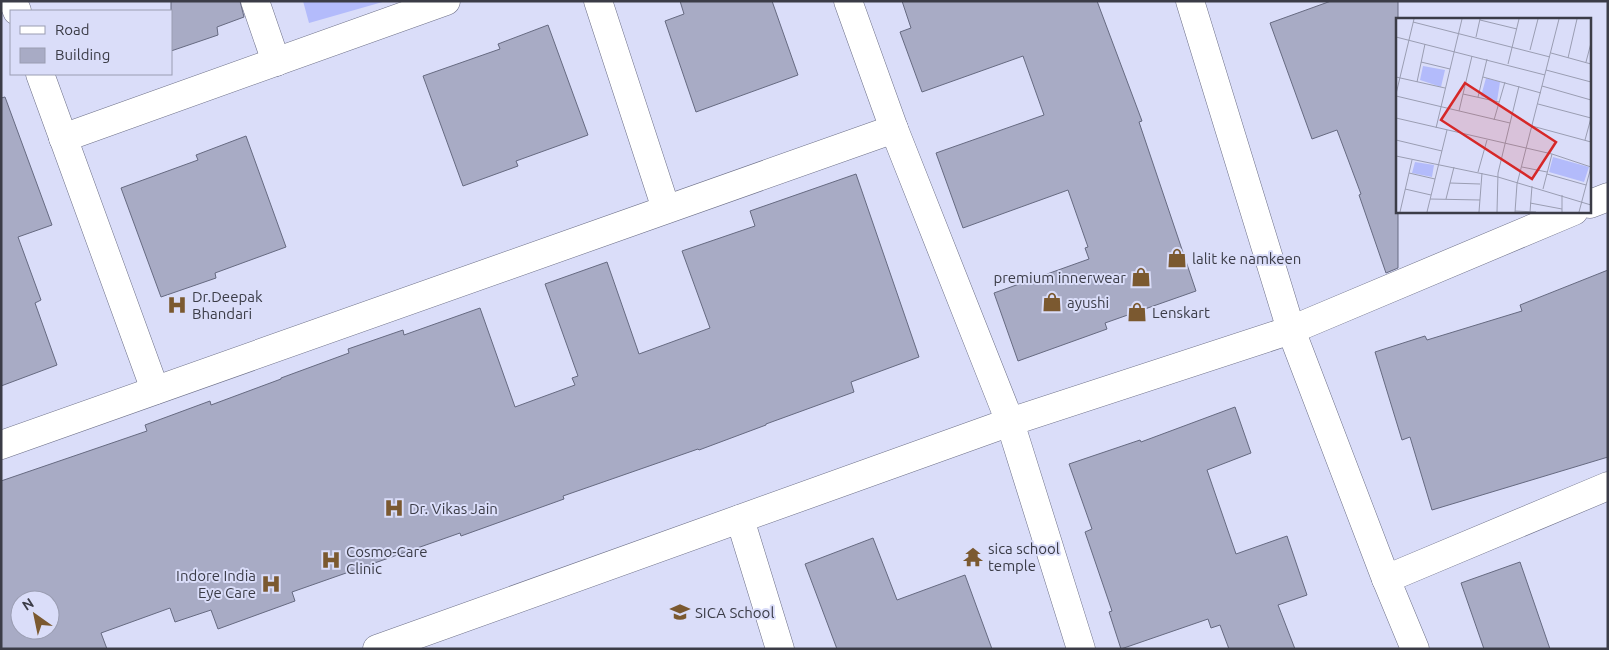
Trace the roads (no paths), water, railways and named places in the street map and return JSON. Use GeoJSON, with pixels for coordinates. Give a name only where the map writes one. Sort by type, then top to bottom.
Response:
{"type":"FeatureCollection","features":[{"type":"Feature","properties":{"kind":"street"},"geometry":{"type":"LineString","coordinates":[[254,1],[276,62]]}},
{"type":"Feature","properties":{"kind":"street"},"geometry":{"type":"LineString","coordinates":[[63,138],[446,1]]}},
{"type":"Feature","properties":{"kind":"street"},"geometry":{"type":"LineString","coordinates":[[598,1],[666,210]]}},
{"type":"Feature","properties":{"kind":"street"},"geometry":{"type":"LineString","coordinates":[[848,1],[894,129],[1010,422],[1081,649]]}},
{"type":"Feature","properties":{"kind":"street"},"geometry":{"type":"LineString","coordinates":[[1190,1],[1292,330],[1386,579],[1415,649]]}},
{"type":"Feature","properties":{"kind":"street"},"geometry":{"type":"LineString","coordinates":[[40,75],[156,390]]}},
{"type":"Feature","properties":{"kind":"street"},"geometry":{"type":"LineString","coordinates":[[1,445],[894,129]]}},
{"type":"Feature","properties":{"kind":"street"},"geometry":{"type":"LineString","coordinates":[[1592,203],[1608,197]]}},
{"type":"Feature","properties":{"kind":"street"},"geometry":{"type":"LineString","coordinates":[[377,649],[1010,422],[1292,330],[1572,212]]}},
{"type":"Feature","properties":{"kind":"street"},"geometry":{"type":"LineString","coordinates":[[1386,579],[1608,486]]}},
{"type":"Feature","properties":{"kind":"street"},"geometry":{"type":"LineString","coordinates":[[740,519],[780,649]]}},
{"type":"Feature","properties":{"kind":"place","name":"lalit ke namkeen"},"geometry":{"type":"Point","coordinates":[1177,258]}},
{"type":"Feature","properties":{"kind":"place","name":"premium innerwear"},"geometry":{"type":"Point","coordinates":[1141,277]}},
{"type":"Feature","properties":{"kind":"place","name":"ayushi"},"geometry":{"type":"Point","coordinates":[1052,302]}},
{"type":"Feature","properties":{"kind":"place","name":"Dr.Deepak Bhandari"},"geometry":{"type":"Point","coordinates":[177,305]}},
{"type":"Feature","properties":{"kind":"place","name":"Lenskart"},"geometry":{"type":"Point","coordinates":[1137,312]}},
{"type":"Feature","properties":{"kind":"place","name":"Dr. Vikas Jain"},"geometry":{"type":"Point","coordinates":[394,508]}},
{"type":"Feature","properties":{"kind":"place","name":"sica school temple"},"geometry":{"type":"Point","coordinates":[973,557]}},
{"type":"Feature","properties":{"kind":"place","name":"Cosmo-Care Clinic"},"geometry":{"type":"Point","coordinates":[331,560]}},
{"type":"Feature","properties":{"kind":"place","name":"Indore India Eye Care"},"geometry":{"type":"Point","coordinates":[271,584]}},
{"type":"Feature","properties":{"kind":"place","name":"SICA School"},"geometry":{"type":"Point","coordinates":[680,612]}}]}
